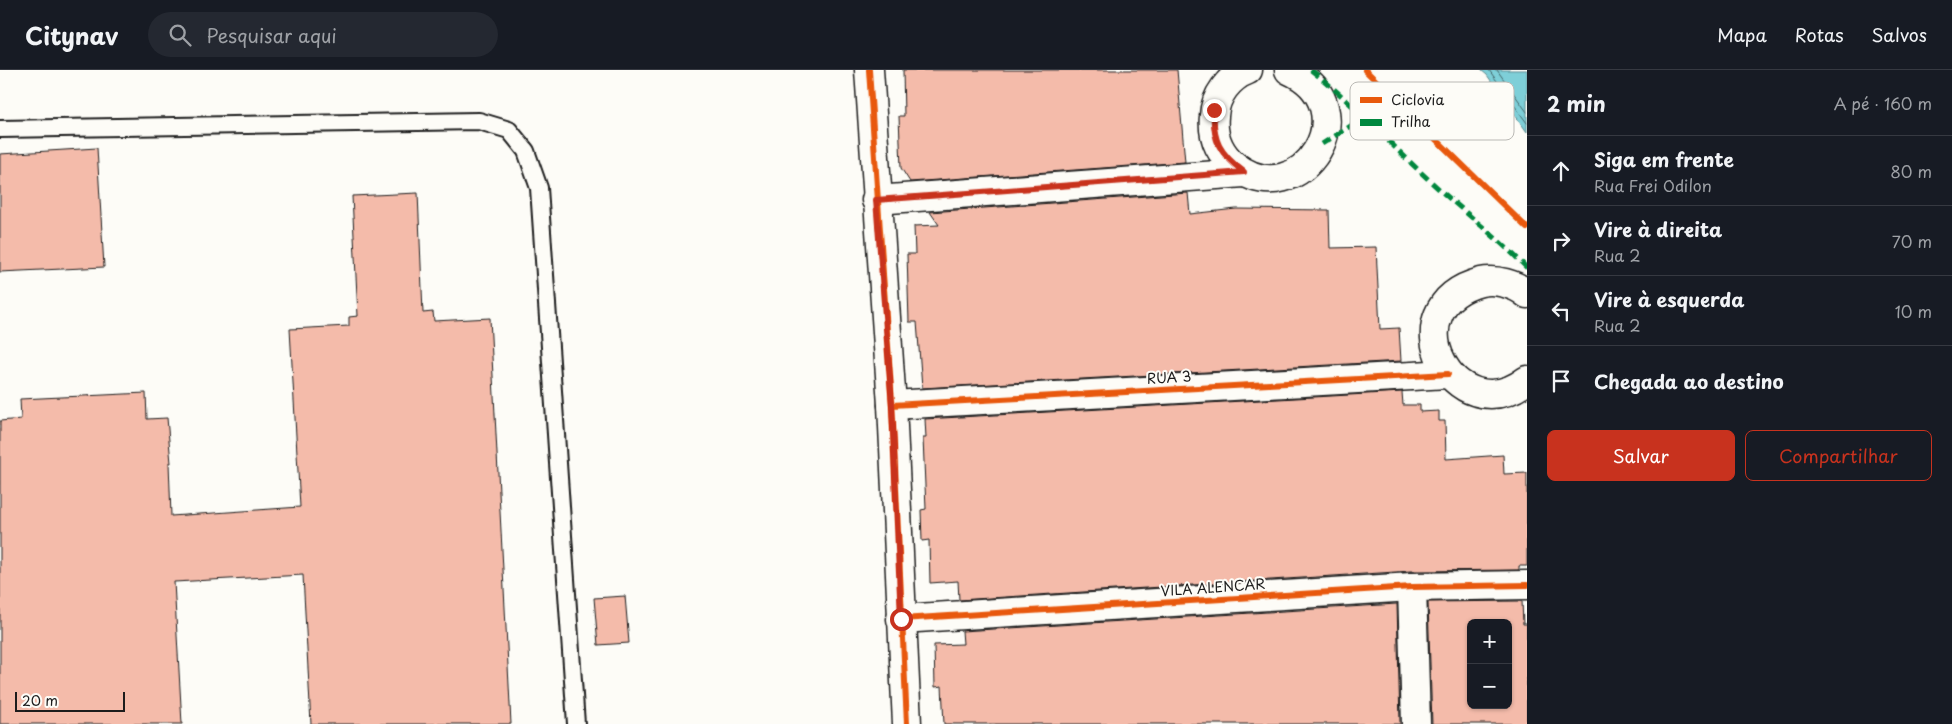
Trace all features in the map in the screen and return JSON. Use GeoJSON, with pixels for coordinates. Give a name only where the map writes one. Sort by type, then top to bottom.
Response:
{"type":"FeatureCollection","features":[{"type":"Feature","properties":{"kind":"street"},"geometry":{"type":"LineString","coordinates":[[869,70],[876,200],[892,405],[907,724]]}},
{"type":"Feature","properties":{"kind":"street"},"geometry":{"type":"LineString","coordinates":[[1248,70],[1231,80],[1220,94],[1214,110],[1213,127],[1217,144],[1226,159],[1244,172],[1259,178],[1278,178],[1297,172],[1312,160],[1322,144],[1326,125],[1323,106],[1315,89],[1301,75],[1289,70]]}},
{"type":"Feature","properties":{"kind":"street"},"geometry":{"type":"LineString","coordinates":[[876,200],[1244,172]]}},
{"type":"Feature","properties":{"kind":"street"},"geometry":{"type":"LineString","coordinates":[[1527,294],[1523,290],[1505,283],[1486,281],[1467,286],[1453,295],[1442,309],[1436,325],[1435,342],[1439,359],[1448,374],[1463,386],[1481,393],[1500,393],[1518,387],[1527,380]]}},
{"type":"Feature","properties":{"kind":"street","name":"RUA 3"},"geometry":{"type":"LineString","coordinates":[[892,405],[1448,374]]}},
{"type":"Feature","properties":{"kind":"street","name":"VILA ALENCAR"},"geometry":{"type":"LineString","coordinates":[[901,619],[1412,587],[1527,584]]}},
{"type":"Feature","properties":{"kind":"street"},"geometry":{"type":"LineString","coordinates":[[1412,587],[1416,724]]}},
{"type":"Feature","properties":{"kind":"lane"},"geometry":{"type":"LineString","coordinates":[[0,129],[479,122],[509,130],[526,151],[539,188],[576,724]]}},
{"type":"Feature","properties":{"kind":"water"},"geometry":{"type":"Polygon","coordinates":[[[1481,70],[1527,70],[1527,132],[1514,113],[1514,82],[1492,82],[1481,70]]]}},
{"type":"Feature","properties":{"kind":"building"},"geometry":{"type":"Polygon","coordinates":[[[903,70],[1177,70],[1185,162],[910,182],[901,168],[899,116],[904,116],[903,70]]]}},
{"type":"Feature","properties":{"kind":"building"},"geometry":{"type":"Polygon","coordinates":[[[97,148],[104,267],[0,272],[0,154],[97,148]]]}},
{"type":"Feature","properties":{"kind":"building"},"geometry":{"type":"Polygon","coordinates":[[[418,193],[423,313],[433,312],[434,321],[490,318],[511,724],[311,724],[303,575],[174,582],[182,724],[0,724],[0,421],[21,419],[20,399],[146,393],[147,419],[167,418],[171,463],[169,463],[171,516],[300,507],[290,329],[349,326],[349,317],[358,316],[352,196],[418,193]]]}},
{"type":"Feature","properties":{"kind":"building"},"geometry":{"type":"Polygon","coordinates":[[[1188,193],[1190,214],[1236,209],[1329,210],[1330,248],[1376,247],[1380,329],[1399,328],[1401,361],[922,388],[917,322],[909,322],[907,254],[915,254],[914,226],[939,225],[930,212],[1188,193]]]}},
{"type":"Feature","properties":{"kind":"building"},"geometry":{"type":"Polygon","coordinates":[[[1402,392],[1403,405],[1420,405],[1420,412],[1439,411],[1439,421],[1445,421],[1446,459],[1503,455],[1504,474],[1527,473],[1527,566],[1519,566],[1519,570],[1411,571],[959,600],[958,581],[930,583],[929,540],[922,541],[921,510],[926,509],[923,438],[926,438],[925,419],[1402,392]]]}},
{"type":"Feature","properties":{"kind":"building"},"geometry":{"type":"Polygon","coordinates":[[[625,596],[629,643],[598,645],[594,598],[625,596]]]}},
{"type":"Feature","properties":{"kind":"building"},"geometry":{"type":"Polygon","coordinates":[[[1522,601],[1523,624],[1527,624],[1527,724],[1432,724],[1428,602],[1522,601]]]}},
{"type":"Feature","properties":{"kind":"building"},"geometry":{"type":"Polygon","coordinates":[[[1397,604],[1400,724],[944,724],[942,686],[935,687],[934,645],[963,644],[962,631],[1397,604]]]}},
{"type":"Feature","properties":{"kind":"marked path"},"geometry":{"type":"LineString","coordinates":[[1311,70],[1350,104]]}},
{"type":"Feature","properties":{"kind":"marked path"},"geometry":{"type":"LineString","coordinates":[[1322,144],[1350,126]]}},
{"type":"Feature","properties":{"kind":"marked path"},"geometry":{"type":"LineString","coordinates":[[1388,140],[1527,268]]}},
{"type":"Feature","properties":{"kind":"cycle path"},"geometry":{"type":"LineString","coordinates":[[869,70],[892,405],[907,724]]}},
{"type":"Feature","properties":{"kind":"cycle path"},"geometry":{"type":"LineString","coordinates":[[1365,70],[1377,82]]}},
{"type":"Feature","properties":{"kind":"cycle path"},"geometry":{"type":"LineString","coordinates":[[1437,140],[1527,228]]}},
{"type":"Feature","properties":{"kind":"cycle path"},"geometry":{"type":"LineString","coordinates":[[892,405],[1448,374]]}},
{"type":"Feature","properties":{"kind":"cycle path"},"geometry":{"type":"LineString","coordinates":[[901,619],[1412,587],[1527,585]]}},
{"type":"Feature","properties":{"kind":"route"},"geometry":{"type":"LineString","coordinates":[[901,619],[892,405],[876,200],[1244,172],[1226,159],[1217,144],[1213,127],[1214,110]]}}]}
